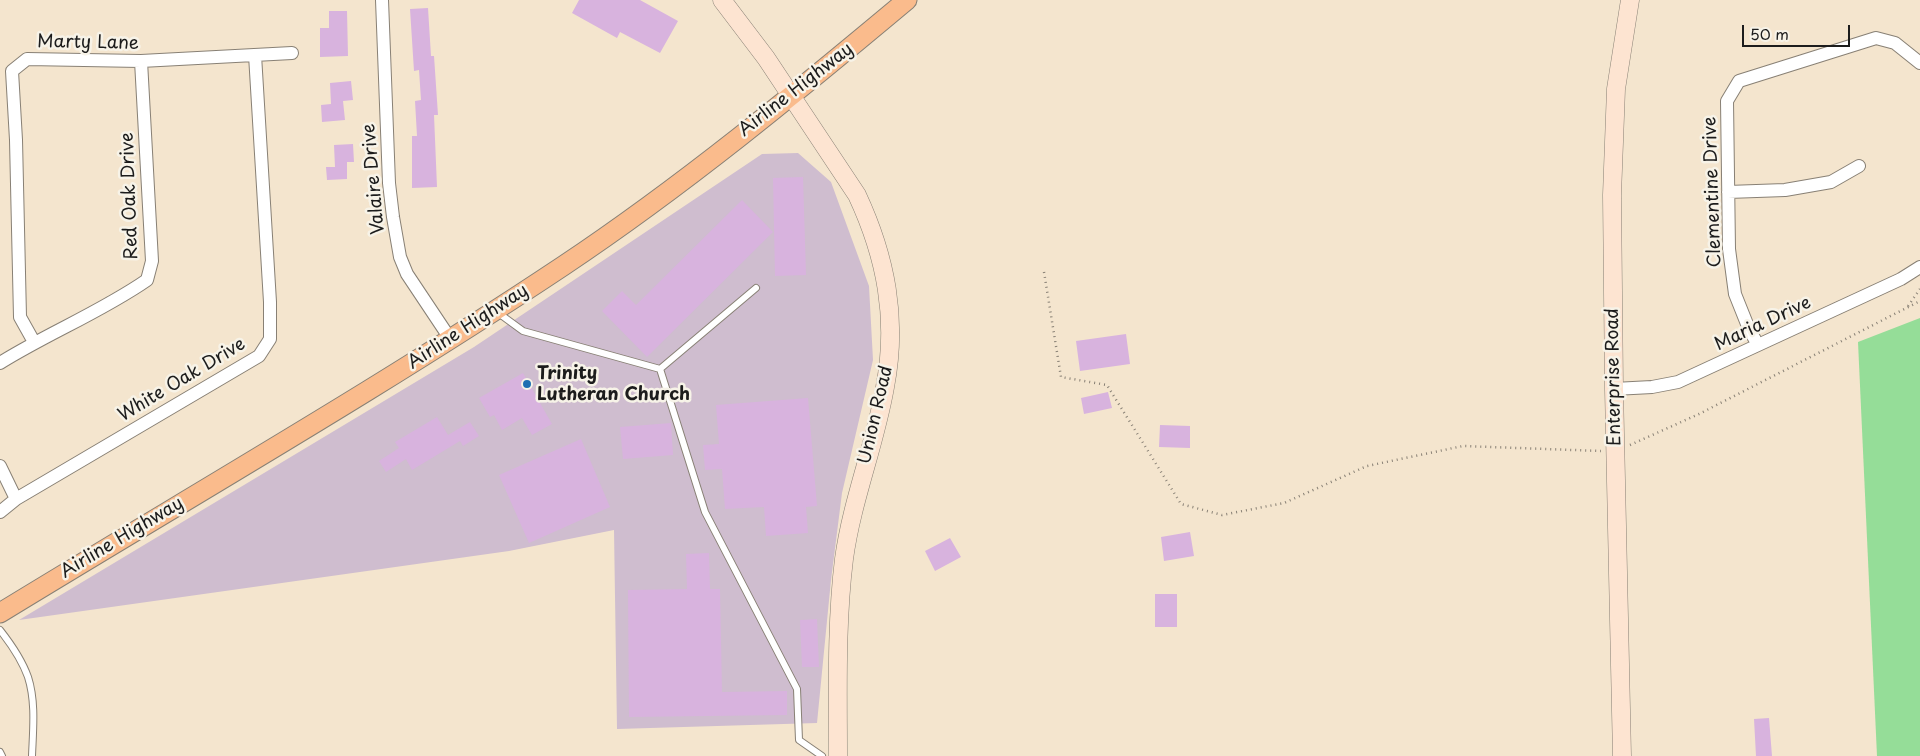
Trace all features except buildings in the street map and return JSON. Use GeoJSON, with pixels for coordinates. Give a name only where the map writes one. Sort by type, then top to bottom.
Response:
{"type":"FeatureCollection","features":[{"type":"Feature","properties":{"kind":"main road","name":"Airline Highway"},"geometry":{"type":"LineString","coordinates":[[0,612],[451,340],[624,224],[792,96],[907,0]]}},
{"type":"Feature","properties":{"kind":"street","name":"Valaire Drive"},"geometry":{"type":"LineString","coordinates":[[382,0],[389,183],[392,217],[400,257],[407,274],[451,340]]}},
{"type":"Feature","properties":{"kind":"street","name":"Union Road"},"geometry":{"type":"LineString","coordinates":[[722,0],[766,58],[848,180],[868,219],[883,263],[890,318],[889,363],[885,389],[862,474],[844,559],[839,637],[838,756]]}},
{"type":"Feature","properties":{"kind":"street","name":"Enterprise Road"},"geometry":{"type":"LineString","coordinates":[[1622,756],[1611,237],[1616,89],[1630,0]]}},
{"type":"Feature","properties":{"kind":"street","name":"Clementine Drive"},"geometry":{"type":"LineString","coordinates":[[1758,345],[1749,329],[1735,294],[1729,249],[1727,101],[1739,81],[1876,38],[1895,44],[1920,63]]}},
{"type":"Feature","properties":{"kind":"street","name":"Marty Lane"},"geometry":{"type":"LineString","coordinates":[[34,342],[20,317],[16,140],[12,71],[27,59],[141,61],[292,53]]}},
{"type":"Feature","properties":{"kind":"street","name":"White Oak Drive"},"geometry":{"type":"LineString","coordinates":[[0,512],[16,499],[259,356],[270,339],[269,285],[255,55]]}},
{"type":"Feature","properties":{"kind":"street","name":"Red Oak Drive"},"geometry":{"type":"LineString","coordinates":[[0,363],[34,342],[124,296],[147,280],[152,261],[141,61]]}},
{"type":"Feature","properties":{"kind":"street"},"geometry":{"type":"LineString","coordinates":[[1728,192],[1785,190],[1831,182],[1859,166]]}},
{"type":"Feature","properties":{"kind":"street","name":"Maria Drive"},"geometry":{"type":"LineString","coordinates":[[1614,389],[1652,387],[1678,382],[1901,279],[1920,267]]}},
{"type":"Feature","properties":{"kind":"street"},"geometry":{"type":"LineString","coordinates":[[0,466],[16,499]]}},
{"type":"Feature","properties":{"kind":"lane"},"geometry":{"type":"LineString","coordinates":[[660,369],[756,288]]}},
{"type":"Feature","properties":{"kind":"lane"},"geometry":{"type":"LineString","coordinates":[[494,310],[523,331],[660,369]]}},
{"type":"Feature","properties":{"kind":"lane"},"geometry":{"type":"LineString","coordinates":[[660,369],[705,512],[797,689],[799,740],[822,756]]}},
{"type":"Feature","properties":{"kind":"lane"},"geometry":{"type":"LineString","coordinates":[[0,630],[17,655],[28,678],[33,707],[32,756]]}},
{"type":"Feature","properties":{"kind":"lane"},"geometry":{"type":"LineString","coordinates":[[0,752],[2,756]]}},
{"type":"Feature","properties":{"kind":"path"},"geometry":{"type":"LineString","coordinates":[[1044,272],[1061,377],[1107,385],[1181,504],[1222,514],[1284,503],[1367,466],[1463,446],[1616,452],[1699,414],[1920,301]]}},
{"type":"Feature","properties":{"kind":"path"},"geometry":{"type":"LineString","coordinates":[[1907,308],[1920,289]]}},
{"type":"Feature","properties":{"kind":"shaded area"},"geometry":{"type":"Polygon","coordinates":[[[798,153],[831,182],[869,286],[873,360],[842,493],[831,580],[817,723],[617,729],[614,530],[509,551],[19,620],[474,347],[762,154],[798,153]]]}},
{"type":"Feature","properties":{"kind":"green space"},"geometry":{"type":"Polygon","coordinates":[[[1920,318],[1920,756],[1877,756],[1858,342],[1920,318]]]}},
{"type":"Feature","properties":{"kind":"place","name":"Trinity Lutheran Church"},"geometry":{"type":"Point","coordinates":[527,384]}}]}
